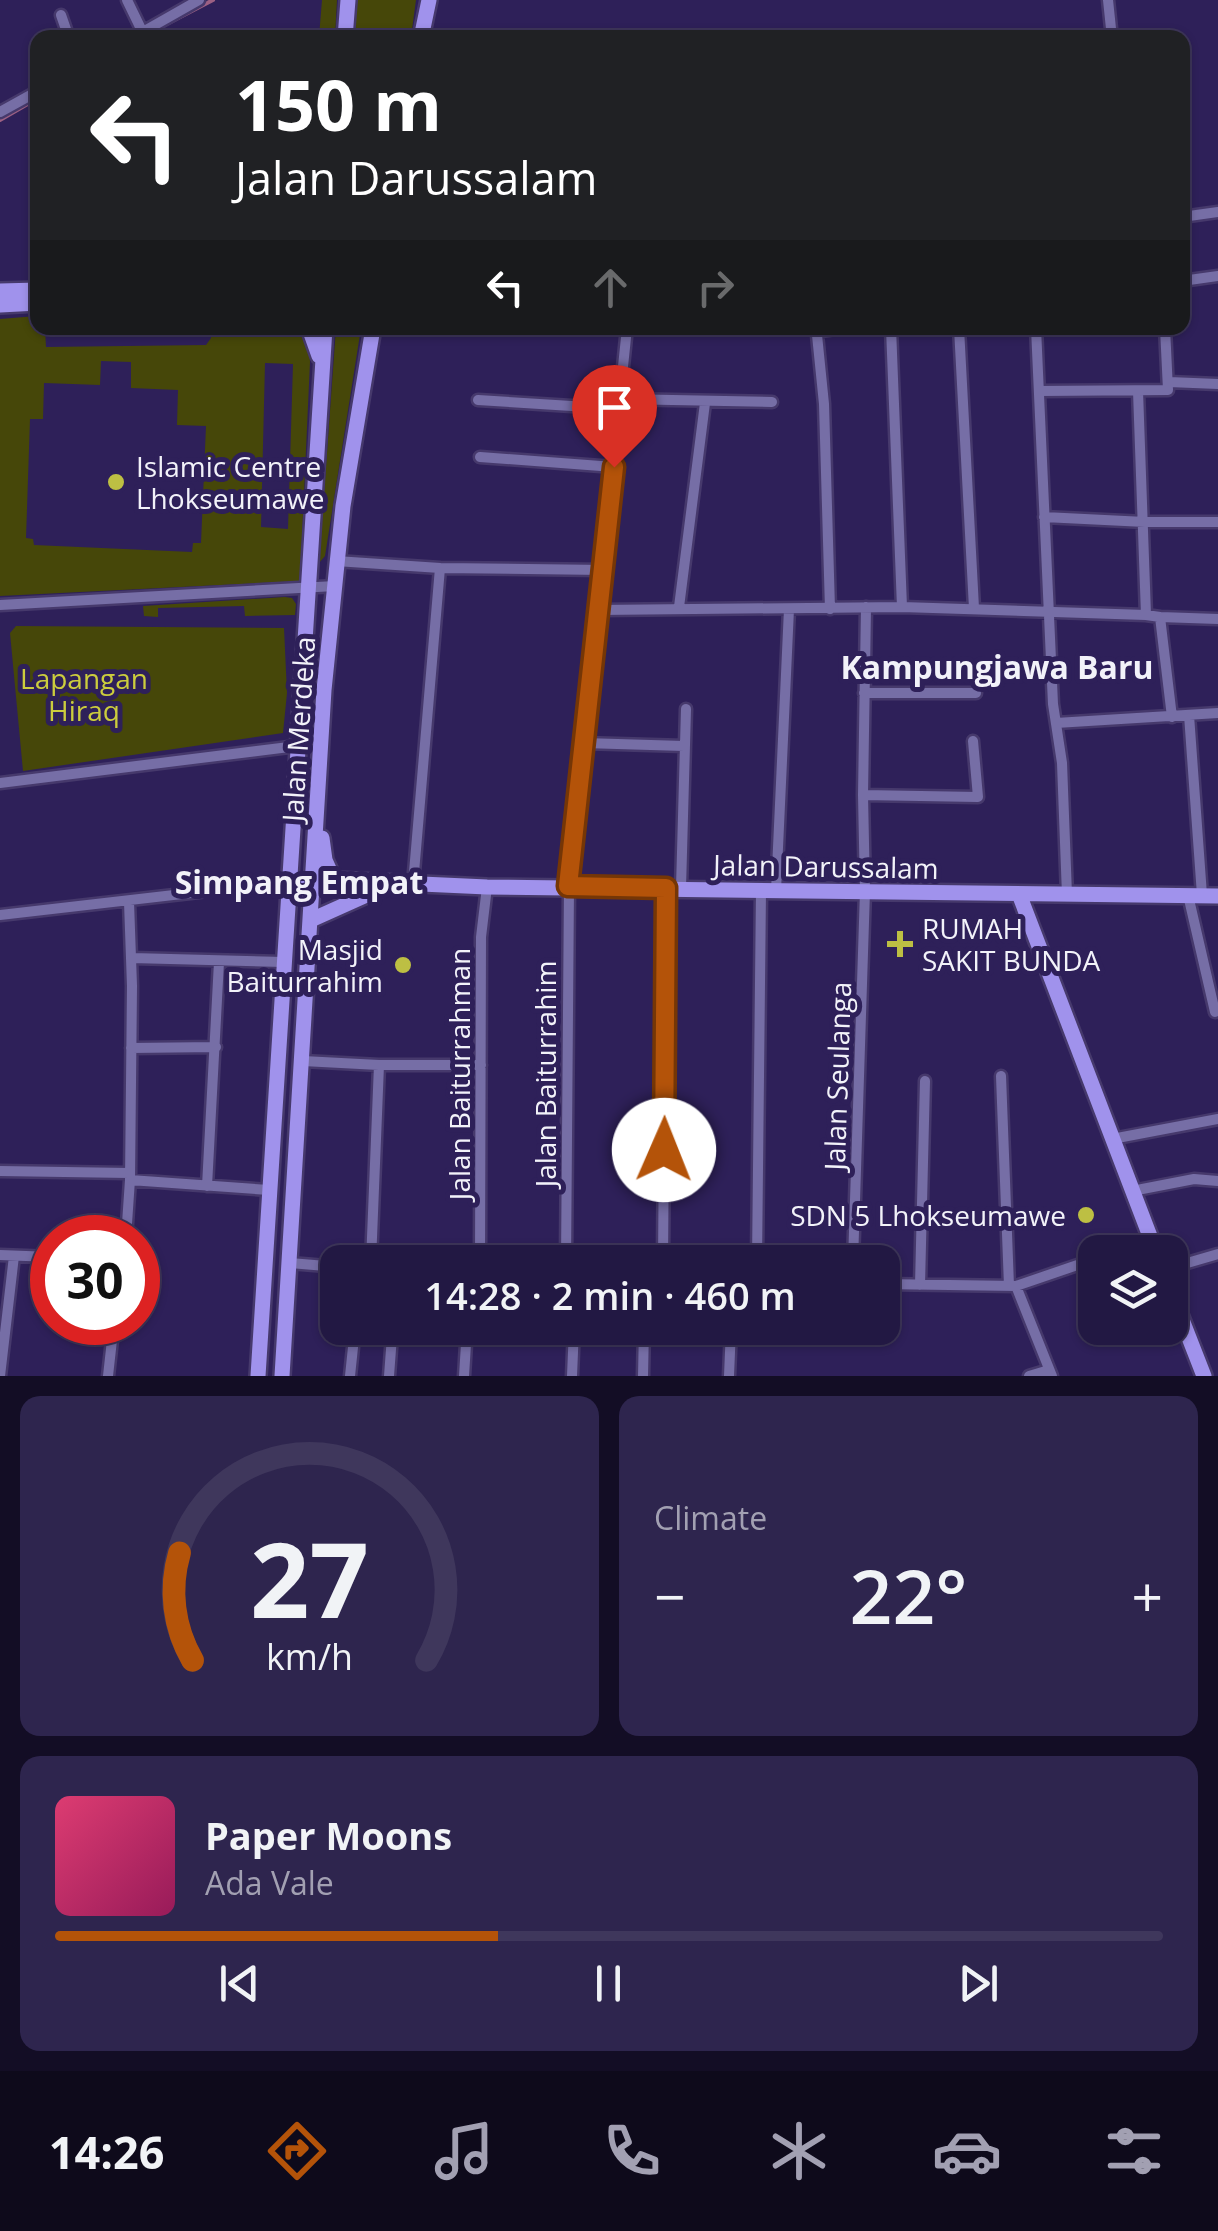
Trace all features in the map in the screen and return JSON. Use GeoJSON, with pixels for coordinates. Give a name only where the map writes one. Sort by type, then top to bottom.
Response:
{"type":"FeatureCollection","features":[{"type":"Feature","properties":{"kind":"main road"},"geometry":{"type":"LineString","coordinates":[[346,30],[348,0]]}},
{"type":"Feature","properties":{"kind":"main road"},"geometry":{"type":"LineString","coordinates":[[424,30],[430,0]]}},
{"type":"Feature","properties":{"kind":"main road"},"geometry":{"type":"LineString","coordinates":[[0,291],[30,290]]}},
{"type":"Feature","properties":{"kind":"main road"},"geometry":{"type":"LineString","coordinates":[[0,305],[30,303]]}},
{"type":"Feature","properties":{"kind":"main road"},"geometry":{"type":"LineString","coordinates":[[311,335],[322,370]]}},
{"type":"Feature","properties":{"kind":"main road","name":"Jalan Merdeka"},"geometry":{"type":"LineString","coordinates":[[258,1376],[324,335]]}},
{"type":"Feature","properties":{"kind":"main road","name":"Jalan Merdeka"},"geometry":{"type":"LineString","coordinates":[[282,1376],[318,779],[336,561],[372,335]]}},
{"type":"Feature","properties":{"kind":"main road"},"geometry":{"type":"LineString","coordinates":[[318,779],[325,860],[334,880]]}},
{"type":"Feature","properties":{"kind":"main road","name":"Jalan Darussalam"},"geometry":{"type":"LineString","coordinates":[[288,882],[1203,896]]}},
{"type":"Feature","properties":{"kind":"main road"},"geometry":{"type":"LineString","coordinates":[[312,920],[392,884]]}},
{"type":"Feature","properties":{"kind":"main road"},"geometry":{"type":"LineString","coordinates":[[1019,894],[1149,1235]]}},
{"type":"Feature","properties":{"kind":"main road"},"geometry":{"type":"LineString","coordinates":[[1188,1335],[1204,1376]]}},
{"type":"Feature","properties":{"kind":"street"},"geometry":{"type":"LineString","coordinates":[[126,0],[136,30]]}},
{"type":"Feature","properties":{"kind":"street"},"geometry":{"type":"LineString","coordinates":[[144,30],[199,0]]}},
{"type":"Feature","properties":{"kind":"street"},"geometry":{"type":"LineString","coordinates":[[1108,0],[1111,30]]}},
{"type":"Feature","properties":{"kind":"street"},"geometry":{"type":"LineString","coordinates":[[60,15],[66,30]]}},
{"type":"Feature","properties":{"kind":"street"},"geometry":{"type":"LineString","coordinates":[[0,112],[30,95]]}},
{"type":"Feature","properties":{"kind":"street"},"geometry":{"type":"LineString","coordinates":[[1190,216],[1218,212]]}},
{"type":"Feature","properties":{"kind":"street"},"geometry":{"type":"LineString","coordinates":[[1190,280],[1218,276]]}},
{"type":"Feature","properties":{"kind":"street","name":"Jalan Baiturrahim"},"geometry":{"type":"LineString","coordinates":[[566,1245],[568,886],[626,335]]}},
{"type":"Feature","properties":{"kind":"street"},"geometry":{"type":"LineString","coordinates":[[819,335],[830,609]]}},
{"type":"Feature","properties":{"kind":"street"},"geometry":{"type":"LineString","coordinates":[[891,335],[902,607]]}},
{"type":"Feature","properties":{"kind":"street"},"geometry":{"type":"LineString","coordinates":[[959,335],[974,608]]}},
{"type":"Feature","properties":{"kind":"street"},"geometry":{"type":"LineString","coordinates":[[1036,335],[1067,895]]}},
{"type":"Feature","properties":{"kind":"street"},"geometry":{"type":"LineString","coordinates":[[1038,390],[1165,392],[1169,382],[1166,335]]}},
{"type":"Feature","properties":{"kind":"street"},"geometry":{"type":"LineString","coordinates":[[1169,382],[1218,384]]}},
{"type":"Feature","properties":{"kind":"street"},"geometry":{"type":"LineString","coordinates":[[1138,391],[1146,615]]}},
{"type":"Feature","properties":{"kind":"street"},"geometry":{"type":"LineString","coordinates":[[478,400],[619,404],[772,402]]}},
{"type":"Feature","properties":{"kind":"street"},"geometry":{"type":"LineString","coordinates":[[678,608],[705,403]]}},
{"type":"Feature","properties":{"kind":"street"},"geometry":{"type":"LineString","coordinates":[[480,458],[614,467]]}},
{"type":"Feature","properties":{"kind":"street"},"geometry":{"type":"LineString","coordinates":[[1044,517],[1218,522]]}},
{"type":"Feature","properties":{"kind":"street"},"geometry":{"type":"LineString","coordinates":[[336,561],[440,568],[604,570]]}},
{"type":"Feature","properties":{"kind":"street"},"geometry":{"type":"LineString","coordinates":[[413,884],[440,568]]}},
{"type":"Feature","properties":{"kind":"street"},"geometry":{"type":"LineString","coordinates":[[0,605],[335,586]]}},
{"type":"Feature","properties":{"kind":"street","name":"Jalan Seulanga"},"geometry":{"type":"LineString","coordinates":[[854,1245],[865,891],[866,607]]}},
{"type":"Feature","properties":{"kind":"street"},"geometry":{"type":"LineString","coordinates":[[600,610],[902,607],[1218,618]]}},
{"type":"Feature","properties":{"kind":"street"},"geometry":{"type":"LineString","coordinates":[[758,1245],[768,890],[790,610]]}},
{"type":"Feature","properties":{"kind":"street"},"geometry":{"type":"LineString","coordinates":[[1160,618],[1172,717]]}},
{"type":"Feature","properties":{"kind":"street"},"geometry":{"type":"LineString","coordinates":[[864,692],[976,693]]}},
{"type":"Feature","properties":{"kind":"street"},"geometry":{"type":"LineString","coordinates":[[664,1245],[674,888],[686,708]]}},
{"type":"Feature","properties":{"kind":"street"},"geometry":{"type":"LineString","coordinates":[[1056,724],[1218,713]]}},
{"type":"Feature","properties":{"kind":"street"},"geometry":{"type":"LineString","coordinates":[[1188,715],[1215,1012]]}},
{"type":"Feature","properties":{"kind":"street"},"geometry":{"type":"LineString","coordinates":[[863,795],[978,797],[973,741]]}},
{"type":"Feature","properties":{"kind":"street"},"geometry":{"type":"LineString","coordinates":[[584,743],[684,746]]}},
{"type":"Feature","properties":{"kind":"street"},"geometry":{"type":"LineString","coordinates":[[0,784],[296,746]]}},
{"type":"Feature","properties":{"kind":"street"},"geometry":{"type":"LineString","coordinates":[[0,915],[288,882]]}},
{"type":"Feature","properties":{"kind":"street","name":"Jalan Baiturrahman"},"geometry":{"type":"LineString","coordinates":[[480,1245],[481,937],[486,887]]}},
{"type":"Feature","properties":{"kind":"street"},"geometry":{"type":"LineString","coordinates":[[127,1215],[132,958],[129,902]]}},
{"type":"Feature","properties":{"kind":"street"},"geometry":{"type":"LineString","coordinates":[[132,958],[283,962]]}},
{"type":"Feature","properties":{"kind":"street"},"geometry":{"type":"LineString","coordinates":[[207,1186],[219,962]]}},
{"type":"Feature","properties":{"kind":"street"},"geometry":{"type":"LineString","coordinates":[[131,1048],[216,1047]]}},
{"type":"Feature","properties":{"kind":"street"},"geometry":{"type":"LineString","coordinates":[[302,1061],[379,1066],[482,1064]]}},
{"type":"Feature","properties":{"kind":"street"},"geometry":{"type":"LineString","coordinates":[[373,1245],[379,1066]]}},
{"type":"Feature","properties":{"kind":"street"},"geometry":{"type":"LineString","coordinates":[[1001,1076],[1012,1286],[1050,1373],[1028,1376]]}},
{"type":"Feature","properties":{"kind":"street"},"geometry":{"type":"LineString","coordinates":[[920,1285],[926,1082]]}},
{"type":"Feature","properties":{"kind":"street"},"geometry":{"type":"LineString","coordinates":[[1112,1138],[1218,1119]]}},
{"type":"Feature","properties":{"kind":"street"},"geometry":{"type":"LineString","coordinates":[[0,1171],[130,1176],[269,1190]]}},
{"type":"Feature","properties":{"kind":"street"},"geometry":{"type":"LineString","coordinates":[[1132,1191],[1194,1179],[1218,1181]]}},
{"type":"Feature","properties":{"kind":"street"},"geometry":{"type":"LineString","coordinates":[[1188,1263],[1218,1254]]}},
{"type":"Feature","properties":{"kind":"street"},"geometry":{"type":"LineString","coordinates":[[0,1255],[30,1256]]}},
{"type":"Feature","properties":{"kind":"street"},"geometry":{"type":"LineString","coordinates":[[0,1376],[14,1256]]}},
{"type":"Feature","properties":{"kind":"street"},"geometry":{"type":"LineString","coordinates":[[290,1263],[320,1266]]}},
{"type":"Feature","properties":{"kind":"street"},"geometry":{"type":"LineString","coordinates":[[900,1284],[1012,1286],[1078,1264]]}},
{"type":"Feature","properties":{"kind":"street"},"geometry":{"type":"LineString","coordinates":[[108,1376],[111,1345]]}},
{"type":"Feature","properties":{"kind":"street"},"geometry":{"type":"LineString","coordinates":[[350,1376],[353,1345]]}},
{"type":"Feature","properties":{"kind":"street"},"geometry":{"type":"LineString","coordinates":[[389,1376],[391,1345]]}},
{"type":"Feature","properties":{"kind":"street"},"geometry":{"type":"LineString","coordinates":[[464,1376],[466,1345]]}},
{"type":"Feature","properties":{"kind":"street"},"geometry":{"type":"LineString","coordinates":[[572,1376],[573,1345]]}},
{"type":"Feature","properties":{"kind":"street"},"geometry":{"type":"LineString","coordinates":[[643,1376],[644,1345]]}},
{"type":"Feature","properties":{"kind":"street"},"geometry":{"type":"LineString","coordinates":[[729,1376],[730,1345]]}},
{"type":"Feature","properties":{"kind":"green space"},"geometry":{"type":"Polygon","coordinates":[[[322,0],[337,0],[335,30],[320,30],[322,0]]]}},
{"type":"Feature","properties":{"kind":"green space"},"geometry":{"type":"Polygon","coordinates":[[[354,0],[416,0],[412,30],[351,30],[354,0]]]}},
{"type":"Feature","properties":{"kind":"green space"},"geometry":{"type":"Polygon","coordinates":[[[30,317],[30,335],[45,335],[46,347],[206,345],[211,335],[304,335],[310,362],[300,581],[0,596],[0,319],[30,317]],[[101,361],[100,385],[44,383],[43,419],[30,419],[26,538],[33,539],[34,545],[192,552],[193,543],[201,543],[206,426],[177,425],[178,390],[131,388],[131,362],[101,361]],[[265,363],[261,527],[288,529],[293,364],[265,363]]]}},
{"type":"Feature","properties":{"kind":"green space"},"geometry":{"type":"Polygon","coordinates":[[[335,335],[360,335],[325,556],[319,563],[335,335]]]}},
{"type":"Feature","properties":{"kind":"green space"},"geometry":{"type":"Polygon","coordinates":[[[285,597],[296,604],[295,615],[245,616],[244,606],[158,608],[158,617],[144,616],[143,606],[285,597]]]}},
{"type":"Feature","properties":{"kind":"green space","name":"Lapangan Hiraq"},"geometry":{"type":"Polygon","coordinates":[[[16,626],[284,628],[287,693],[283,733],[23,771],[10,633],[16,626]]]}},
{"type":"Feature","properties":{"kind":"waterway"},"geometry":{"type":"LineString","coordinates":[[159,28],[213,0]]}},
{"type":"Feature","properties":{"kind":"waterway"},"geometry":{"type":"LineString","coordinates":[[0,120],[30,103]]}},
{"type":"Feature","properties":{"kind":"place","name":"Islamic Centre Lhokseumawe"},"geometry":{"type":"Point","coordinates":[116,482]}},
{"type":"Feature","properties":{"kind":"place","name":"RUMAH SAKIT BUNDA"},"geometry":{"type":"Point","coordinates":[900,944]}},
{"type":"Feature","properties":{"kind":"place","name":"Masjid Baiturrahim"},"geometry":{"type":"Point","coordinates":[403,965]}},
{"type":"Feature","properties":{"kind":"place","name":"SDN 5 Lhokseumawe"},"geometry":{"type":"Point","coordinates":[1086,1215]}},
{"type":"Feature","properties":{"kind":"district","name":"Kampungjawa Baru"},"geometry":{"type":"Point","coordinates":[997,666]}},
{"type":"Feature","properties":{"kind":"district","name":"Simpang Empat"},"geometry":{"type":"Point","coordinates":[299,881]}},
{"type":"Feature","properties":{"kind":"route"},"geometry":{"type":"LineString","coordinates":[[614,467],[568,886],[666,888],[664,1150]]}}]}
